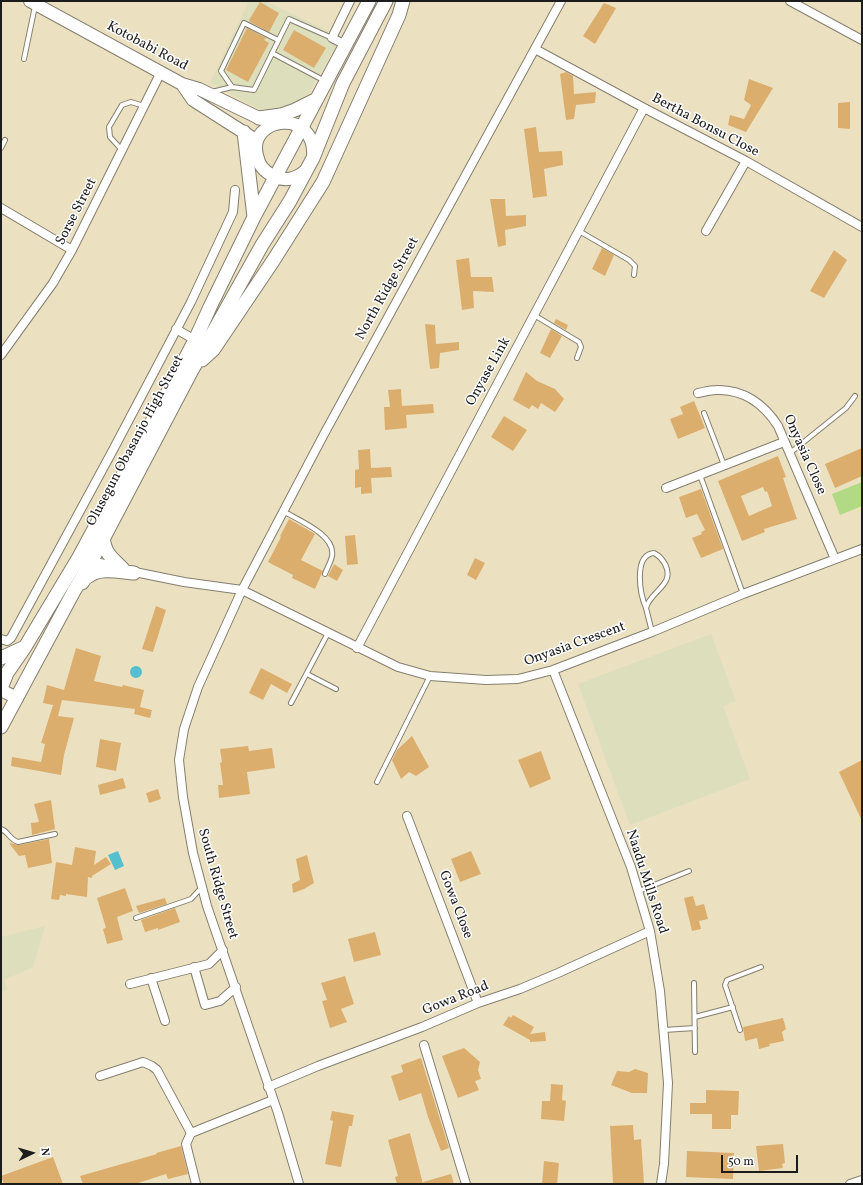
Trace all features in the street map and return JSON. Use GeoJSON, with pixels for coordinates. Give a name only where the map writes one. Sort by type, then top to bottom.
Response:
{"type":"FeatureCollection","features":[{"type":"Feature","properties":{"kind":"main road","name":"Olusegun Obasanjo High Street"},"geometry":{"type":"LineString","coordinates":[[1,727],[74,591],[85,560],[195,340],[254,217],[369,1]]}},
{"type":"Feature","properties":{"kind":"main road","name":"Olusegun Obasanjo High Street"},"geometry":{"type":"LineString","coordinates":[[1,689],[7,673],[85,560],[103,537],[192,370],[262,245],[290,201],[304,172],[313,158],[343,83],[386,1]]}},
{"type":"Feature","properties":{"kind":"main road"},"geometry":{"type":"LineString","coordinates":[[192,370],[213,350],[273,261],[323,182],[399,15],[403,1]]}},
{"type":"Feature","properties":{"kind":"main road"},"geometry":{"type":"LineString","coordinates":[[259,118],[281,116],[317,99]]}},
{"type":"Feature","properties":{"kind":"main road"},"geometry":{"type":"LineString","coordinates":[[244,132],[254,217]]}},
{"type":"Feature","properties":{"kind":"main road"},"geometry":{"type":"LineString","coordinates":[[103,537],[104,548],[108,554],[128,571]]}},
{"type":"Feature","properties":{"kind":"main road"},"geometry":{"type":"LineString","coordinates":[[74,591],[88,576],[96,572],[128,571]]}},
{"type":"Feature","properties":{"kind":"main road"},"geometry":{"type":"LineString","coordinates":[[1,658],[25,647]]}},
{"type":"Feature","properties":{"kind":"street"},"geometry":{"type":"LineString","coordinates":[[346,45],[332,38],[350,1]]}},
{"type":"Feature","properties":{"kind":"street","name":"North Ridge Street"},"geometry":{"type":"LineString","coordinates":[[242,590],[407,281],[561,1]]}},
{"type":"Feature","properties":{"kind":"street"},"geometry":{"type":"LineString","coordinates":[[790,1],[862,40]]}},
{"type":"Feature","properties":{"kind":"street","name":"Kotobabi Road"},"geometry":{"type":"LineString","coordinates":[[33,2],[182,84],[208,93],[259,118],[276,123]]}},
{"type":"Feature","properties":{"kind":"street","name":"Bertha Bonsu Close"},"geometry":{"type":"LineString","coordinates":[[535,49],[746,161],[862,227]]}},
{"type":"Feature","properties":{"kind":"street","name":"Sorse Street"},"geometry":{"type":"LineString","coordinates":[[1,355],[53,283],[72,250],[161,72]]}},
{"type":"Feature","properties":{"kind":"street"},"geometry":{"type":"LineString","coordinates":[[182,84],[193,100],[244,132],[257,142]]}},
{"type":"Feature","properties":{"kind":"street","name":"Onyase Link"},"geometry":{"type":"LineString","coordinates":[[357,648],[644,108]]}},
{"type":"Feature","properties":{"kind":"street"},"geometry":{"type":"LineString","coordinates":[[304,172],[298,177],[281,179],[265,172],[259,163],[256,153],[257,142],[261,134],[267,128],[276,123],[293,123],[308,133],[312,141],[313,158]]}},
{"type":"Feature","properties":{"kind":"street"},"geometry":{"type":"LineString","coordinates":[[706,231],[746,161]]}},
{"type":"Feature","properties":{"kind":"street"},"geometry":{"type":"LineString","coordinates":[[1,639],[7,641],[11,638],[113,450],[176,329],[230,220],[234,207],[235,190]]}},
{"type":"Feature","properties":{"kind":"street"},"geometry":{"type":"LineString","coordinates":[[1,208],[72,250]]}},
{"type":"Feature","properties":{"kind":"street"},"geometry":{"type":"LineString","coordinates":[[176,329],[195,340]]}},
{"type":"Feature","properties":{"kind":"street","name":"Onyasia Close"},"geometry":{"type":"LineString","coordinates":[[698,393],[717,390],[738,392],[751,398],[770,414],[778,426],[835,559]]}},
{"type":"Feature","properties":{"kind":"street"},"geometry":{"type":"LineString","coordinates":[[666,488],[784,442]]}},
{"type":"Feature","properties":{"kind":"street","name":"Onyasia Crescent"},"geometry":{"type":"LineString","coordinates":[[85,560],[128,571],[242,590],[328,634],[398,667],[430,676],[479,680],[518,679],[553,670],[652,632],[743,594],[862,549]]}},
{"type":"Feature","properties":{"kind":"street","name":"South Ridge Street"},"geometry":{"type":"LineString","coordinates":[[242,590],[198,687],[184,729],[179,760],[183,797],[192,852],[222,950],[236,987],[299,1184]]}},
{"type":"Feature","properties":{"kind":"street","name":"Naadu Mills Road"},"geometry":{"type":"LineString","coordinates":[[553,670],[631,867],[650,931],[660,990],[668,1082],[664,1164],[661,1184]]}},
{"type":"Feature","properties":{"kind":"street"},"geometry":{"type":"LineString","coordinates":[[1,689],[17,698]]}},
{"type":"Feature","properties":{"kind":"street","name":"Gowa Close"},"geometry":{"type":"LineString","coordinates":[[407,816],[478,1003]]}},
{"type":"Feature","properties":{"kind":"street","name":"Gowa Road"},"geometry":{"type":"LineString","coordinates":[[268,1087],[318,1066],[422,1027],[478,1003],[520,989],[552,976],[650,931]]}},
{"type":"Feature","properties":{"kind":"street"},"geometry":{"type":"LineString","coordinates":[[130,984],[209,964],[222,950]]}},
{"type":"Feature","properties":{"kind":"street"},"geometry":{"type":"LineString","coordinates":[[194,967],[205,1005],[220,1001],[236,987]]}},
{"type":"Feature","properties":{"kind":"street"},"geometry":{"type":"LineString","coordinates":[[151,978],[165,1022]]}},
{"type":"Feature","properties":{"kind":"street"},"geometry":{"type":"LineString","coordinates":[[424,1045],[466,1184]]}},
{"type":"Feature","properties":{"kind":"street"},"geometry":{"type":"LineString","coordinates":[[100,1076],[144,1062],[152,1066],[157,1070],[191,1133]]}},
{"type":"Feature","properties":{"kind":"street"},"geometry":{"type":"LineString","coordinates":[[196,1184],[186,1144],[191,1133],[273,1100]]}},
{"type":"Feature","properties":{"kind":"street"},"geometry":{"type":"LineString","coordinates":[[850,1184],[862,1180]]}},
{"type":"Feature","properties":{"kind":"lane"},"geometry":{"type":"LineString","coordinates":[[24,59],[33,2]]}},
{"type":"Feature","properties":{"kind":"lane"},"geometry":{"type":"LineString","coordinates":[[208,93],[232,87],[254,90],[289,19],[332,38]]}},
{"type":"Feature","properties":{"kind":"lane"},"geometry":{"type":"LineString","coordinates":[[232,87],[221,71],[244,23],[278,40]]}},
{"type":"Feature","properties":{"kind":"lane"},"geometry":{"type":"LineString","coordinates":[[272,53],[326,82]]}},
{"type":"Feature","properties":{"kind":"lane"},"geometry":{"type":"LineString","coordinates":[[122,150],[110,137],[109,128],[122,105],[132,102],[144,106]]}},
{"type":"Feature","properties":{"kind":"lane"},"geometry":{"type":"LineString","coordinates":[[1,148],[5,140]]}},
{"type":"Feature","properties":{"kind":"lane"},"geometry":{"type":"LineString","coordinates":[[579,231],[629,260],[635,266],[634,275]]}},
{"type":"Feature","properties":{"kind":"lane"},"geometry":{"type":"LineString","coordinates":[[534,315],[579,342],[581,347],[577,358]]}},
{"type":"Feature","properties":{"kind":"lane"},"geometry":{"type":"LineString","coordinates":[[790,454],[846,408],[855,396]]}},
{"type":"Feature","properties":{"kind":"lane"},"geometry":{"type":"LineString","coordinates":[[704,413],[724,465]]}},
{"type":"Feature","properties":{"kind":"lane"},"geometry":{"type":"LineString","coordinates":[[700,474],[743,594]]}},
{"type":"Feature","properties":{"kind":"lane"},"geometry":{"type":"LineString","coordinates":[[283,511],[320,533],[330,543],[332,554],[325,574]]}},
{"type":"Feature","properties":{"kind":"lane"},"geometry":{"type":"LineString","coordinates":[[646,608],[649,599],[665,583],[667,577],[666,566],[660,556],[654,553],[644,557],[641,565],[640,576],[643,602],[652,632]]}},
{"type":"Feature","properties":{"kind":"lane"},"geometry":{"type":"LineString","coordinates":[[291,702],[328,634]]}},
{"type":"Feature","properties":{"kind":"lane"},"geometry":{"type":"LineString","coordinates":[[307,674],[336,690]]}},
{"type":"Feature","properties":{"kind":"lane"},"geometry":{"type":"LineString","coordinates":[[377,782],[430,676]]}},
{"type":"Feature","properties":{"kind":"lane"},"geometry":{"type":"LineString","coordinates":[[1,829],[4,830],[13,840],[18,842],[55,834]]}},
{"type":"Feature","properties":{"kind":"lane"},"geometry":{"type":"LineString","coordinates":[[638,891],[689,871]]}},
{"type":"Feature","properties":{"kind":"lane"},"geometry":{"type":"LineString","coordinates":[[136,918],[192,900],[202,886]]}},
{"type":"Feature","properties":{"kind":"lane"},"geometry":{"type":"LineString","coordinates":[[740,1030],[725,985],[727,980],[761,967]]}},
{"type":"Feature","properties":{"kind":"lane"},"geometry":{"type":"LineString","coordinates":[[694,983],[695,1052]]}},
{"type":"Feature","properties":{"kind":"lane"},"geometry":{"type":"LineString","coordinates":[[695,1017],[733,1007]]}},
{"type":"Feature","properties":{"kind":"lane"},"geometry":{"type":"LineString","coordinates":[[663,1030],[695,1028]]}},
{"type":"Feature","properties":{"kind":"shaded area"},"geometry":{"type":"Polygon","coordinates":[[[249,1],[265,1],[341,37],[308,94],[284,111],[267,113],[210,83],[249,1]]]}},
{"type":"Feature","properties":{"kind":"shaded area"},"geometry":{"type":"Polygon","coordinates":[[[711,634],[736,701],[723,706],[750,779],[630,825],[578,684],[711,634]]]}},
{"type":"Feature","properties":{"kind":"shaded area"},"geometry":{"type":"Polygon","coordinates":[[[45,926],[33,967],[4,980],[8,989],[1,992],[1,937],[45,926]]]}},
{"type":"Feature","properties":{"kind":"green space"},"geometry":{"type":"Polygon","coordinates":[[[862,482],[862,506],[840,515],[832,494],[862,482]]]}},
{"type":"Feature","properties":{"kind":"water"},"geometry":{"type":"Polygon","coordinates":[[[138,666],[141,667],[141,677],[134,678],[131,677],[130,670],[131,667],[138,666]]]}},
{"type":"Feature","properties":{"kind":"water"},"geometry":{"type":"Polygon","coordinates":[[[118,851],[124,866],[115,870],[108,855],[118,851]]]}},
{"type":"Feature","properties":{"kind":"building"},"geometry":{"type":"Polygon","coordinates":[[[260,2],[279,13],[269,32],[250,22],[249,20],[260,2]]]}},
{"type":"Feature","properties":{"kind":"building"},"geometry":{"type":"Polygon","coordinates":[[[604,3],[616,8],[595,44],[583,36],[604,3]]]}},
{"type":"Feature","properties":{"kind":"building"},"geometry":{"type":"Polygon","coordinates":[[[247,28],[266,38],[264,40],[269,43],[248,82],[226,70],[247,28]]]}},
{"type":"Feature","properties":{"kind":"building"},"geometry":{"type":"Polygon","coordinates":[[[294,30],[326,48],[314,68],[283,50],[294,30]]]}},
{"type":"Feature","properties":{"kind":"building"},"geometry":{"type":"Polygon","coordinates":[[[566,72],[573,76],[574,94],[596,92],[595,103],[576,105],[574,119],[566,120],[560,74],[566,72]]]}},
{"type":"Feature","properties":{"kind":"building"},"geometry":{"type":"Polygon","coordinates":[[[749,79],[773,88],[746,132],[728,125],[730,115],[744,119],[751,105],[744,100],[749,79]]]}},
{"type":"Feature","properties":{"kind":"building"},"geometry":{"type":"Polygon","coordinates":[[[850,102],[850,129],[838,128],[838,103],[850,102]]]}},
{"type":"Feature","properties":{"kind":"building"},"geometry":{"type":"Polygon","coordinates":[[[536,127],[539,152],[562,151],[563,165],[544,169],[547,196],[533,198],[524,129],[536,127]]]}},
{"type":"Feature","properties":{"kind":"building"},"geometry":{"type":"Polygon","coordinates":[[[490,199],[505,199],[506,216],[526,215],[526,226],[505,230],[506,245],[498,247],[490,199]]]}},
{"type":"Feature","properties":{"kind":"building"},"geometry":{"type":"Polygon","coordinates":[[[602,248],[614,255],[605,276],[592,269],[602,248]]]}},
{"type":"Feature","properties":{"kind":"building"},"geometry":{"type":"Polygon","coordinates":[[[834,250],[847,260],[824,298],[810,291],[834,250]]]}},
{"type":"Feature","properties":{"kind":"building"},"geometry":{"type":"Polygon","coordinates":[[[469,258],[471,277],[492,277],[494,292],[473,291],[474,308],[462,310],[456,260],[469,258]]]}},
{"type":"Feature","properties":{"kind":"building"},"geometry":{"type":"Polygon","coordinates":[[[556,319],[568,325],[566,330],[554,323],[556,319]]]}},
{"type":"Feature","properties":{"kind":"building"},"geometry":{"type":"Polygon","coordinates":[[[425,324],[435,325],[436,344],[459,342],[459,350],[440,353],[439,368],[430,369],[425,324]]]}},
{"type":"Feature","properties":{"kind":"building"},"geometry":{"type":"Polygon","coordinates":[[[551,329],[562,336],[550,358],[540,353],[551,329]]]}},
{"type":"Feature","properties":{"kind":"building"},"geometry":{"type":"Polygon","coordinates":[[[526,372],[537,381],[555,389],[564,399],[555,412],[541,403],[538,409],[532,405],[529,409],[513,400],[526,372]]]}},
{"type":"Feature","properties":{"kind":"building"},"geometry":{"type":"Polygon","coordinates":[[[401,389],[402,406],[433,404],[434,413],[406,415],[407,428],[385,430],[384,407],[390,407],[388,390],[401,389]]]}},
{"type":"Feature","properties":{"kind":"building"},"geometry":{"type":"Polygon","coordinates":[[[694,401],[705,428],[678,439],[670,419],[683,414],[680,407],[694,401]]]}},
{"type":"Feature","properties":{"kind":"building"},"geometry":{"type":"Polygon","coordinates":[[[504,416],[527,430],[513,451],[491,437],[504,416]]]}},
{"type":"Feature","properties":{"kind":"building"},"geometry":{"type":"Polygon","coordinates":[[[862,448],[862,476],[835,488],[825,464],[862,448]]]}},
{"type":"Feature","properties":{"kind":"building"},"geometry":{"type":"Polygon","coordinates":[[[370,449],[371,468],[391,467],[392,477],[371,478],[372,493],[361,494],[361,487],[355,488],[355,470],[359,469],[358,450],[370,449]]]}},
{"type":"Feature","properties":{"kind":"building"},"geometry":{"type":"Polygon","coordinates":[[[778,456],[786,477],[783,478],[797,519],[764,529],[765,532],[742,541],[718,481],[778,456]],[[763,487],[741,496],[749,516],[772,506],[767,491],[765,492],[763,487]]]}},
{"type":"Feature","properties":{"kind":"building"},"geometry":{"type":"Polygon","coordinates":[[[701,489],[723,549],[701,558],[692,538],[702,534],[701,532],[705,530],[697,514],[686,518],[679,497],[701,489]]]}},
{"type":"Feature","properties":{"kind":"building"},"geometry":{"type":"Polygon","coordinates":[[[289,519],[315,534],[301,560],[323,571],[315,589],[292,578],[293,575],[268,562],[289,519]]]}},
{"type":"Feature","properties":{"kind":"building"},"geometry":{"type":"Polygon","coordinates":[[[355,535],[358,564],[347,565],[345,536],[355,535]]]}},
{"type":"Feature","properties":{"kind":"building"},"geometry":{"type":"Polygon","coordinates":[[[475,558],[485,563],[476,580],[467,575],[475,558]]]}},
{"type":"Feature","properties":{"kind":"building"},"geometry":{"type":"Polygon","coordinates":[[[334,564],[343,570],[337,581],[328,576],[334,564]]]}},
{"type":"Feature","properties":{"kind":"building"},"geometry":{"type":"Polygon","coordinates":[[[156,606],[166,610],[153,652],[142,649],[156,606]]]}},
{"type":"Feature","properties":{"kind":"building"},"geometry":{"type":"Polygon","coordinates":[[[76,648],[101,656],[94,681],[122,687],[123,685],[144,690],[140,707],[152,710],[150,718],[134,714],[135,709],[62,700],[58,716],[74,718],[64,755],[61,775],[11,766],[12,757],[41,762],[45,744],[41,743],[53,705],[43,703],[47,685],[64,690],[76,648]]]}},
{"type":"Feature","properties":{"kind":"building"},"geometry":{"type":"Polygon","coordinates":[[[261,668],[292,684],[287,693],[271,684],[263,700],[249,693],[261,668]]]}},
{"type":"Feature","properties":{"kind":"building"},"geometry":{"type":"Polygon","coordinates":[[[412,736],[429,767],[416,776],[409,772],[401,779],[392,760],[397,750],[412,736]]]}},
{"type":"Feature","properties":{"kind":"building"},"geometry":{"type":"Polygon","coordinates":[[[100,739],[121,743],[116,771],[96,767],[100,739]]]}},
{"type":"Feature","properties":{"kind":"building"},"geometry":{"type":"Polygon","coordinates":[[[248,746],[249,751],[272,748],[275,768],[247,772],[250,794],[219,798],[218,785],[223,785],[220,749],[248,746]]]}},
{"type":"Feature","properties":{"kind":"building"},"geometry":{"type":"Polygon","coordinates":[[[541,751],[551,779],[530,788],[518,760],[541,751]]]}},
{"type":"Feature","properties":{"kind":"building"},"geometry":{"type":"Polygon","coordinates":[[[862,760],[862,821],[839,772],[862,760]]]}},
{"type":"Feature","properties":{"kind":"building"},"geometry":{"type":"Polygon","coordinates":[[[123,778],[126,788],[100,795],[98,785],[123,778]]]}},
{"type":"Feature","properties":{"kind":"building"},"geometry":{"type":"Polygon","coordinates":[[[158,789],[161,799],[149,803],[146,793],[158,789]]]}},
{"type":"Feature","properties":{"kind":"building"},"geometry":{"type":"Polygon","coordinates":[[[51,800],[55,829],[32,835],[31,823],[39,822],[34,804],[51,800]]]}},
{"type":"Feature","properties":{"kind":"building"},"geometry":{"type":"Polygon","coordinates":[[[49,839],[52,863],[28,868],[25,855],[19,856],[9,843],[19,845],[49,839]]]}},
{"type":"Feature","properties":{"kind":"building"},"geometry":{"type":"Polygon","coordinates":[[[75,847],[96,851],[94,865],[106,857],[111,864],[92,876],[92,878],[88,877],[87,897],[66,894],[66,896],[60,895],[59,900],[51,899],[56,862],[72,865],[75,847]]]}},
{"type":"Feature","properties":{"kind":"building"},"geometry":{"type":"Polygon","coordinates":[[[471,851],[481,874],[460,882],[451,859],[471,851]]]}},
{"type":"Feature","properties":{"kind":"building"},"geometry":{"type":"Polygon","coordinates":[[[307,855],[314,883],[293,893],[292,884],[300,880],[296,859],[307,855]]]}},
{"type":"Feature","properties":{"kind":"building"},"geometry":{"type":"Polygon","coordinates":[[[125,888],[133,911],[117,917],[123,940],[107,944],[103,929],[106,928],[97,898],[125,888]]]}},
{"type":"Feature","properties":{"kind":"building"},"geometry":{"type":"Polygon","coordinates":[[[693,896],[696,906],[704,904],[708,919],[699,921],[701,929],[692,931],[684,898],[693,896]]]}},
{"type":"Feature","properties":{"kind":"building"},"geometry":{"type":"Polygon","coordinates":[[[165,898],[167,904],[139,913],[136,906],[165,898]]]}},
{"type":"Feature","properties":{"kind":"building"},"geometry":{"type":"Polygon","coordinates":[[[175,908],[180,922],[158,930],[158,928],[145,932],[141,920],[175,908]]]}},
{"type":"Feature","properties":{"kind":"building"},"geometry":{"type":"Polygon","coordinates":[[[375,932],[381,955],[354,962],[348,939],[375,932]]]}},
{"type":"Feature","properties":{"kind":"building"},"geometry":{"type":"Polygon","coordinates":[[[345,976],[354,1004],[341,1009],[347,1022],[330,1028],[322,1001],[327,1000],[321,983],[345,976]]]}},
{"type":"Feature","properties":{"kind":"building"},"geometry":{"type":"Polygon","coordinates":[[[513,1015],[534,1027],[530,1034],[545,1032],[546,1041],[530,1042],[530,1040],[503,1025],[509,1016],[511,1018],[513,1015]]]}},
{"type":"Feature","properties":{"kind":"building"},"geometry":{"type":"Polygon","coordinates":[[[783,1018],[786,1029],[782,1032],[784,1041],[769,1044],[770,1046],[759,1049],[757,1038],[745,1041],[743,1027],[783,1018]]]}},
{"type":"Feature","properties":{"kind":"building"},"geometry":{"type":"Polygon","coordinates":[[[464,1048],[480,1062],[478,1070],[481,1079],[475,1081],[479,1090],[458,1098],[442,1056],[464,1048]]]}},
{"type":"Feature","properties":{"kind":"building"},"geometry":{"type":"Polygon","coordinates":[[[421,1058],[449,1148],[441,1151],[428,1117],[421,1093],[399,1101],[391,1076],[403,1072],[401,1065],[421,1058]]]}},
{"type":"Feature","properties":{"kind":"building"},"geometry":{"type":"Polygon","coordinates":[[[635,1069],[648,1073],[647,1093],[632,1093],[611,1085],[617,1071],[629,1072],[635,1069]]]}},
{"type":"Feature","properties":{"kind":"building"},"geometry":{"type":"Polygon","coordinates":[[[551,1084],[563,1085],[562,1100],[566,1101],[564,1121],[541,1119],[542,1101],[550,1101],[551,1084]]]}},
{"type":"Feature","properties":{"kind":"building"},"geometry":{"type":"Polygon","coordinates":[[[706,1090],[739,1091],[738,1115],[731,1115],[731,1129],[712,1129],[712,1114],[690,1114],[690,1103],[706,1103],[706,1090]]]}},
{"type":"Feature","properties":{"kind":"building"},"geometry":{"type":"Polygon","coordinates":[[[332,1111],[354,1115],[352,1126],[349,1126],[341,1167],[325,1164],[333,1121],[330,1120],[332,1111]]]}},
{"type":"Feature","properties":{"kind":"building"},"geometry":{"type":"Polygon","coordinates":[[[633,1125],[634,1140],[641,1139],[644,1184],[613,1184],[610,1126],[633,1125]]]}},
{"type":"Feature","properties":{"kind":"building"},"geometry":{"type":"Polygon","coordinates":[[[410,1133],[423,1184],[397,1184],[395,1177],[398,1176],[388,1140],[410,1133]]]}},
{"type":"Feature","properties":{"kind":"building"},"geometry":{"type":"Polygon","coordinates":[[[783,1144],[785,1163],[782,1164],[783,1168],[759,1171],[756,1146],[783,1144]]]}},
{"type":"Feature","properties":{"kind":"building"},"geometry":{"type":"Polygon","coordinates":[[[181,1146],[188,1174],[168,1179],[166,1174],[135,1184],[83,1184],[80,1176],[157,1154],[156,1153],[181,1146]]]}},
{"type":"Feature","properties":{"kind":"building"},"geometry":{"type":"Polygon","coordinates":[[[687,1151],[734,1153],[733,1179],[686,1177],[687,1151]]]}},
{"type":"Feature","properties":{"kind":"building"},"geometry":{"type":"Polygon","coordinates":[[[53,1157],[63,1184],[4,1184],[1,1176],[53,1157]]]}},
{"type":"Feature","properties":{"kind":"building"},"geometry":{"type":"Polygon","coordinates":[[[544,1161],[559,1163],[557,1184],[542,1184],[544,1161]]]}},
{"type":"Feature","properties":{"kind":"building"},"geometry":{"type":"Polygon","coordinates":[[[451,1174],[454,1184],[424,1184],[423,1182],[451,1174]]]}}]}
